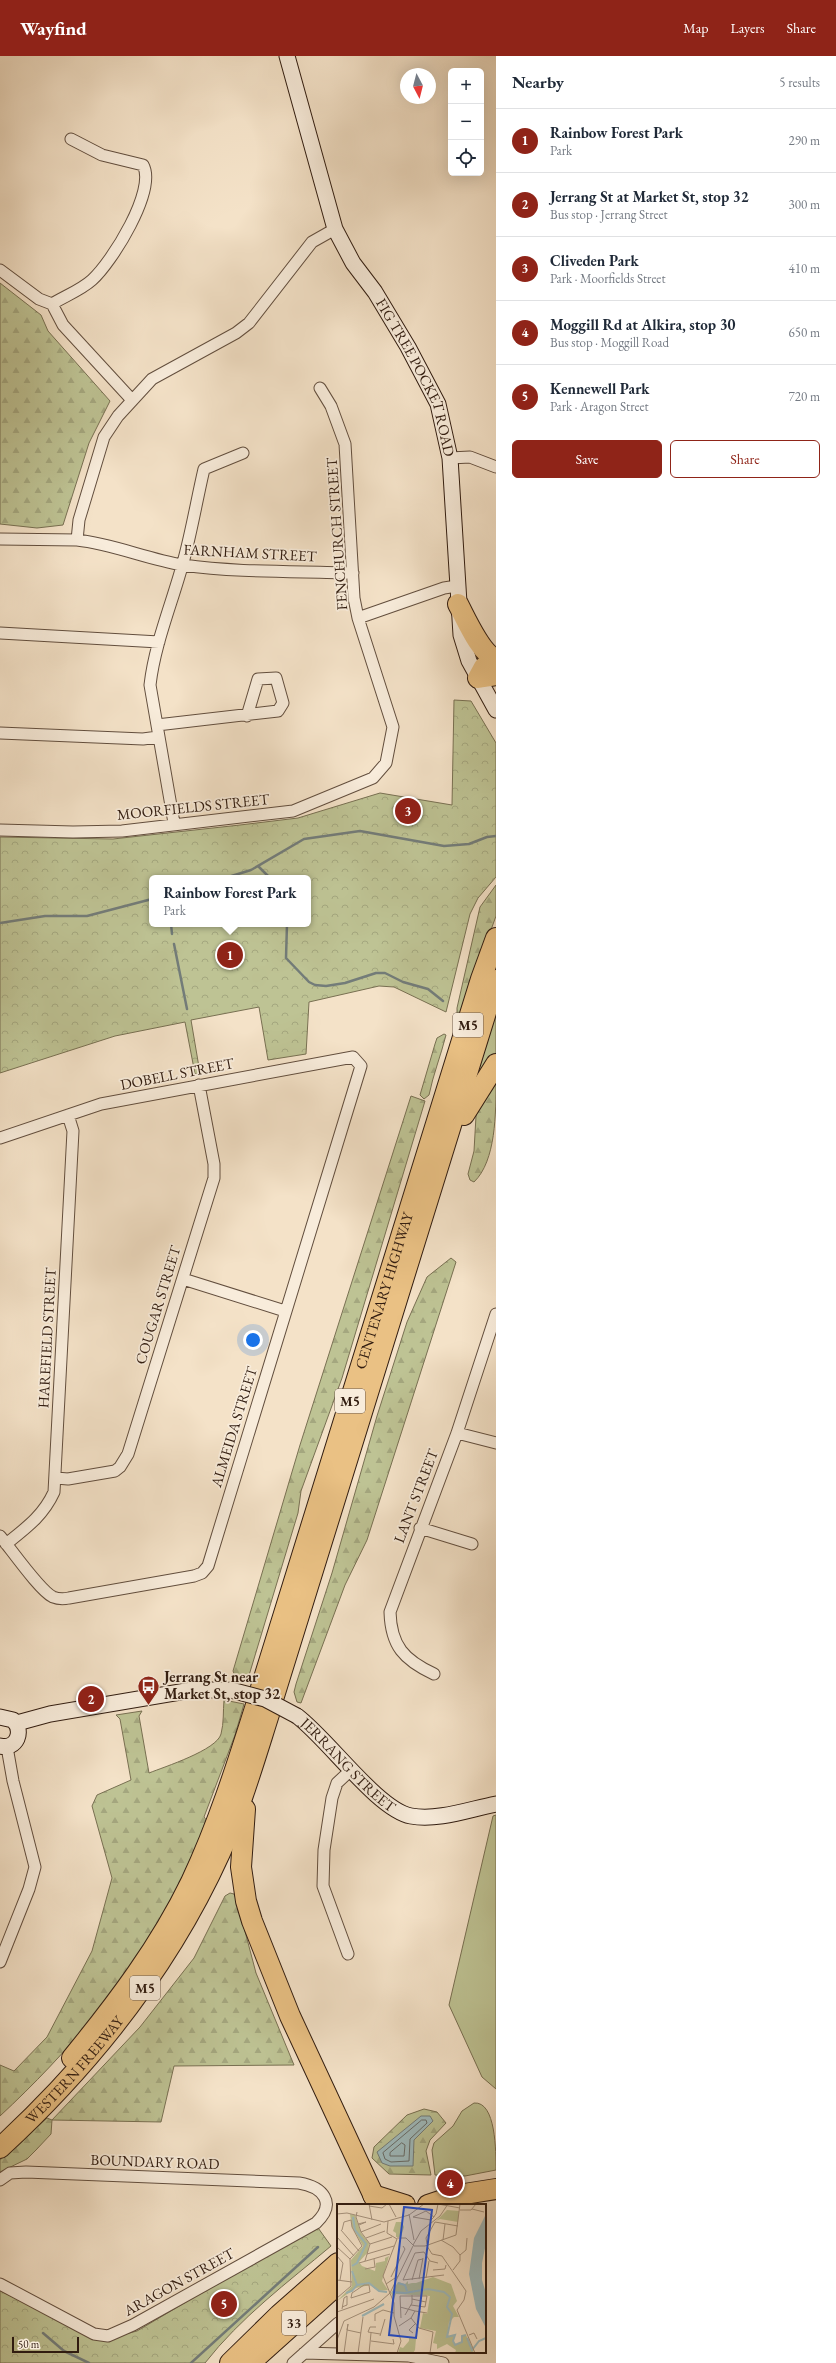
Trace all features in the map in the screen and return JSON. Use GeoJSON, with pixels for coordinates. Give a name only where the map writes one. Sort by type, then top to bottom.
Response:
{"type":"FeatureCollection","features":[{"type":"Feature","properties":{"kind":"highway"},"geometry":{"type":"LineString","coordinates":[[458,595],[483,648],[488,654],[496,659]]}},
{"type":"Feature","properties":{"kind":"highway"},"geometry":{"type":"LineString","coordinates":[[487,677],[484,668],[496,665]]}},
{"type":"Feature","properties":{"kind":"highway","name":"CENTENARY HIGHWAY"},"geometry":{"type":"LineString","coordinates":[[265,1701],[496,938]]}},
{"type":"Feature","properties":{"kind":"highway","name":"CENTENARY HIGHWAY"},"geometry":{"type":"LineString","coordinates":[[235,1794],[428,1200],[496,980]]}},
{"type":"Feature","properties":{"kind":"highway"},"geometry":{"type":"LineString","coordinates":[[428,1200],[464,1116],[496,1064]]}},
{"type":"Feature","properties":{"kind":"highway"},"geometry":{"type":"LineString","coordinates":[[235,1794],[245,1815],[241,1867],[246,1901],[252,1921],[290,2016],[375,2200],[399,2204]]}},
{"type":"Feature","properties":{"kind":"highway","name":"WESTERN FREEWAY"},"geometry":{"type":"LineString","coordinates":[[0,2130],[69,2061],[116,2004],[138,1972],[190,1883],[235,1794]]}},
{"type":"Feature","properties":{"kind":"highway","name":"WESTERN FREEWAY"},"geometry":{"type":"LineString","coordinates":[[0,2148],[75,2075],[143,1990],[176,1940],[205,1885],[235,1794]]}},
{"type":"Feature","properties":{"kind":"highway"},"geometry":{"type":"LineString","coordinates":[[431,2204],[458,2196],[496,2188]]}},
{"type":"Feature","properties":{"kind":"highway"},"geometry":{"type":"LineString","coordinates":[[482,2204],[496,2200]]}},
{"type":"Feature","properties":{"kind":"highway","name":"33"},"geometry":{"type":"LineString","coordinates":[[230,2363],[278,2315],[337,2263]]}},
{"type":"Feature","properties":{"kind":"highway","name":"33"},"geometry":{"type":"LineString","coordinates":[[250,2363],[337,2285]]}},
{"type":"Feature","properties":{"kind":"main road","name":"FIG TREE POCKET ROAD"},"geometry":{"type":"LineString","coordinates":[[287,56],[335,229],[353,263],[375,292],[408,347],[438,404],[450,458],[458,595],[463,645],[487,677],[496,710]]}},
{"type":"Feature","properties":{"kind":"main road","name":"JERRANG STREET"},"geometry":{"type":"LineString","coordinates":[[17,1723],[50,1714],[192,1690],[231,1690],[265,1699],[297,1716],[390,1807],[411,1816],[438,1815],[496,1804]]}},
{"type":"Feature","properties":{"kind":"main road"},"geometry":{"type":"LineString","coordinates":[[0,1717],[9,1717],[17,1723],[19,1734],[17,1739],[4,1746]]}},
{"type":"Feature","properties":{"kind":"street"},"geometry":{"type":"LineString","coordinates":[[52,304],[91,282],[109,262],[130,228],[146,182],[147,171],[143,165],[102,155],[71,139]]}},
{"type":"Feature","properties":{"kind":"street"},"geometry":{"type":"LineString","coordinates":[[77,540],[79,520],[104,437],[132,400],[152,379],[240,330],[248,323],[312,242],[335,229]]}},
{"type":"Feature","properties":{"kind":"street"},"geometry":{"type":"LineString","coordinates":[[0,270],[39,299],[52,304],[63,325],[132,400]]}},
{"type":"Feature","properties":{"kind":"street","name":"FENCHURCH STREET"},"geometry":{"type":"LineString","coordinates":[[320,388],[331,406],[345,444],[353,573],[358,618],[393,727],[386,763],[380,771]]}},
{"type":"Feature","properties":{"kind":"street"},"geometry":{"type":"LineString","coordinates":[[174,823],[150,685],[159,642],[182,565],[204,470],[243,453]]}},
{"type":"Feature","properties":{"kind":"street"},"geometry":{"type":"LineString","coordinates":[[450,458],[470,457],[496,467]]}},
{"type":"Feature","properties":{"kind":"street","name":"FARNHAM STREET"},"geometry":{"type":"LineString","coordinates":[[0,539],[77,540],[94,542],[182,565],[353,573]]}},
{"type":"Feature","properties":{"kind":"street"},"geometry":{"type":"LineString","coordinates":[[358,618],[444,588],[458,595]]}},
{"type":"Feature","properties":{"kind":"street"},"geometry":{"type":"LineString","coordinates":[[0,634],[159,642]]}},
{"type":"Feature","properties":{"kind":"street"},"geometry":{"type":"LineString","coordinates":[[157,726],[247,716]]}},
{"type":"Feature","properties":{"kind":"street"},"geometry":{"type":"LineString","coordinates":[[0,733],[143,739],[158,737]]}},
{"type":"Feature","properties":{"kind":"street","name":"MOORFIELDS STREET"},"geometry":{"type":"LineString","coordinates":[[0,830],[73,832],[115,831],[174,823],[293,811],[373,778],[380,771]]}},
{"type":"Feature","properties":{"kind":"street","name":"DOBELL STREET"},"geometry":{"type":"LineString","coordinates":[[0,1138],[102,1103],[353,1057],[361,1066]]}},
{"type":"Feature","properties":{"kind":"street","name":"ALMEIDA STREET"},"geometry":{"type":"LineString","coordinates":[[3,1540],[26,1569],[49,1595],[54,1598],[69,1598],[202,1573],[208,1566],[361,1066]]}},
{"type":"Feature","properties":{"kind":"street","name":"COUGAR STREET"},"geometry":{"type":"LineString","coordinates":[[56,1478],[68,1479],[115,1471],[126,1458],[214,1178],[214,1164],[199,1085]]}},
{"type":"Feature","properties":{"kind":"street","name":"HAREFIELD STREET"},"geometry":{"type":"LineString","coordinates":[[3,1540],[33,1524],[48,1506],[54,1492],[56,1478],[73,1131],[68,1115]]}},
{"type":"Feature","properties":{"kind":"street"},"geometry":{"type":"LineString","coordinates":[[183,1279],[285,1312]]}},
{"type":"Feature","properties":{"kind":"street","name":"LANT STREET"},"geometry":{"type":"LineString","coordinates":[[434,1674],[414,1664],[400,1649],[393,1638],[390,1612],[420,1528],[491,1342],[496,1314]]}},
{"type":"Feature","properties":{"kind":"street"},"geometry":{"type":"LineString","coordinates":[[457,1433],[496,1443]]}},
{"type":"Feature","properties":{"kind":"street"},"geometry":{"type":"LineString","coordinates":[[420,1528],[472,1544]]}},
{"type":"Feature","properties":{"kind":"street"},"geometry":{"type":"LineString","coordinates":[[0,1962],[29,1889],[35,1867],[4,1746]]}},
{"type":"Feature","properties":{"kind":"street"},"geometry":{"type":"LineString","coordinates":[[348,1954],[323,1886],[324,1850],[332,1798],[337,1783],[352,1769]]}},
{"type":"Feature","properties":{"kind":"street","name":"BOUNDARY ROAD"},"geometry":{"type":"LineString","coordinates":[[0,2180],[10,2173],[299,2183]]}},
{"type":"Feature","properties":{"kind":"street","name":"ARAGON STREET"},"geometry":{"type":"LineString","coordinates":[[0,2284],[94,2334],[113,2334],[134,2325],[316,2223],[322,2217],[325,2210],[326,2197],[319,2189],[299,2183]]}},
{"type":"Feature","properties":{"kind":"street"},"geometry":{"type":"LineString","coordinates":[[293,2363],[337,2325]]}},
{"type":"Feature","properties":{"kind":"street"},"geometry":{"type":"LineString","coordinates":[[304,2354],[409,2356],[443,2363]]}},
{"type":"Feature","properties":{"kind":"green space"},"geometry":{"type":"Polygon","coordinates":[[[0,283],[41,315],[48,331],[110,401],[89,443],[63,525],[37,528],[0,524],[0,283]]]}},
{"type":"Feature","properties":{"kind":"green space"},"geometry":{"type":"Polygon","coordinates":[[[454,700],[471,701],[496,743],[496,877],[478,898],[470,914],[446,1012],[394,987],[379,986],[309,1002],[306,1054],[268,1060],[259,1007],[191,1020],[200,1073],[195,1074],[185,1022],[115,1036],[0,1073],[0,837],[113,839],[240,825],[298,818],[380,793],[452,805],[454,700]]]}},
{"type":"Feature","properties":{"kind":"green space"},"geometry":{"type":"Polygon","coordinates":[[[496,885],[496,916],[461,1013],[457,1013],[480,907],[496,885]]]}},
{"type":"Feature","properties":{"kind":"green space"},"geometry":{"type":"Polygon","coordinates":[[[496,1000],[496,1057],[471,1086],[496,1000]]]}},
{"type":"Feature","properties":{"kind":"green space"},"geometry":{"type":"Polygon","coordinates":[[[444,1034],[446,1035],[429,1095],[424,1099],[420,1095],[435,1044],[437,1038],[444,1034]]]}},
{"type":"Feature","properties":{"kind":"green space"},"geometry":{"type":"Polygon","coordinates":[[[496,1080],[495,1121],[491,1149],[487,1162],[474,1182],[470,1180],[468,1174],[474,1151],[476,1116],[479,1106],[496,1080]]]}},
{"type":"Feature","properties":{"kind":"green space"},"geometry":{"type":"Polygon","coordinates":[[[411,1096],[425,1101],[342,1378],[301,1491],[298,1513],[247,1682],[235,1676],[233,1671],[300,1445],[411,1096]]]}},
{"type":"Feature","properties":{"kind":"green space"},"geometry":{"type":"Polygon","coordinates":[[[451,1258],[456,1262],[367,1540],[345,1585],[301,1703],[297,1702],[294,1692],[296,1684],[332,1573],[377,1416],[407,1322],[427,1277],[451,1258]]]}},
{"type":"Feature","properties":{"kind":"green space"},"geometry":{"type":"Polygon","coordinates":[[[224,1700],[244,1704],[235,1735],[204,1817],[208,1822],[172,1898],[155,1929],[117,1987],[50,2067],[0,2116],[0,2065],[14,2071],[47,2037],[92,1951],[112,1878],[92,1806],[97,1795],[131,1780],[120,1719],[116,1715],[142,1711],[139,1716],[149,1773],[200,1752],[217,1740],[222,1730],[224,1700]]]}},
{"type":"Feature","properties":{"kind":"green space"},"geometry":{"type":"Polygon","coordinates":[[[496,1815],[496,2089],[482,2077],[449,2005],[493,1816],[496,1815]]]}},
{"type":"Feature","properties":{"kind":"green space"},"geometry":{"type":"Polygon","coordinates":[[[230,1893],[234,1894],[256,1973],[294,2065],[174,2066],[161,2122],[52,2120],[140,2027],[194,1958],[225,1896],[230,1893]]]}},
{"type":"Feature","properties":{"kind":"green space"},"geometry":{"type":"Polygon","coordinates":[[[474,2103],[481,2105],[487,2110],[491,2119],[495,2140],[496,2170],[465,2176],[435,2175],[432,2150],[434,2143],[453,2126],[462,2111],[474,2103]]]}},
{"type":"Feature","properties":{"kind":"green space"},"geometry":{"type":"Polygon","coordinates":[[[424,2109],[437,2112],[446,2123],[430,2140],[426,2151],[431,2175],[389,2174],[372,2158],[374,2147],[407,2115],[424,2109]]]}},
{"type":"Feature","properties":{"kind":"green space"},"geometry":{"type":"Polygon","coordinates":[[[47,2118],[52,2120],[51,2134],[27,2159],[0,2172],[0,2160],[47,2118]]]}},
{"type":"Feature","properties":{"kind":"green space"},"geometry":{"type":"Polygon","coordinates":[[[316,2225],[331,2246],[281,2287],[249,2316],[233,2331],[205,2363],[0,2363],[0,2291],[102,2340],[137,2331],[316,2225]]]}},
{"type":"Feature","properties":{"kind":"water"},"geometry":{"type":"Polygon","coordinates":[[[421,2116],[430,2116],[433,2121],[414,2140],[413,2166],[390,2166],[382,2163],[377,2152],[421,2116]]]}},
{"type":"Feature","properties":{"kind":"waterway"},"geometry":{"type":"LineString","coordinates":[[235,875],[251,870],[304,839],[360,831],[444,846],[469,844],[487,837],[496,836]]}},
{"type":"Feature","properties":{"kind":"waterway"},"geometry":{"type":"LineString","coordinates":[[258,866],[267,875]]}},
{"type":"Feature","properties":{"kind":"waterway"},"geometry":{"type":"LineString","coordinates":[[0,923],[45,916],[87,916],[149,900]]}},
{"type":"Feature","properties":{"kind":"waterway"},"geometry":{"type":"LineString","coordinates":[[171,927],[172,934]]}},
{"type":"Feature","properties":{"kind":"waterway"},"geometry":{"type":"LineString","coordinates":[[287,927],[286,958],[309,982],[315,985],[326,986],[345,983],[376,973],[385,973],[403,982],[428,989],[443,1001]]}},
{"type":"Feature","properties":{"kind":"waterway"},"geometry":{"type":"LineString","coordinates":[[174,944],[187,1009]]}},
{"type":"Feature","properties":{"kind":"waterway"},"geometry":{"type":"LineString","coordinates":[[191,2363],[318,2247]]}},
{"type":"Feature","properties":{"kind":"waterway"},"geometry":{"type":"LineString","coordinates":[[43,2333],[64,2351],[89,2363]]}},
{"type":"Feature","properties":{"kind":"place","name":"Cliveden Park"},"geometry":{"type":"Point","coordinates":[408,811]}},
{"type":"Feature","properties":{"kind":"place","name":"Rainbow Forest Park"},"geometry":{"type":"Point","coordinates":[230,955]}},
{"type":"Feature","properties":{"kind":"place","name":"Jerrang St at Market St, stop 32"},"geometry":{"type":"Point","coordinates":[91,1699]}},
{"type":"Feature","properties":{"kind":"place","name":"Jerrang St near Market St, stop 32"},"geometry":{"type":"Point","coordinates":[148,1706]}},
{"type":"Feature","properties":{"kind":"place","name":"Moggill Rd at Alkira, stop 30"},"geometry":{"type":"Point","coordinates":[450,2183]}},
{"type":"Feature","properties":{"kind":"place","name":"Kennewell Park"},"geometry":{"type":"Point","coordinates":[224,2304]}}]}
